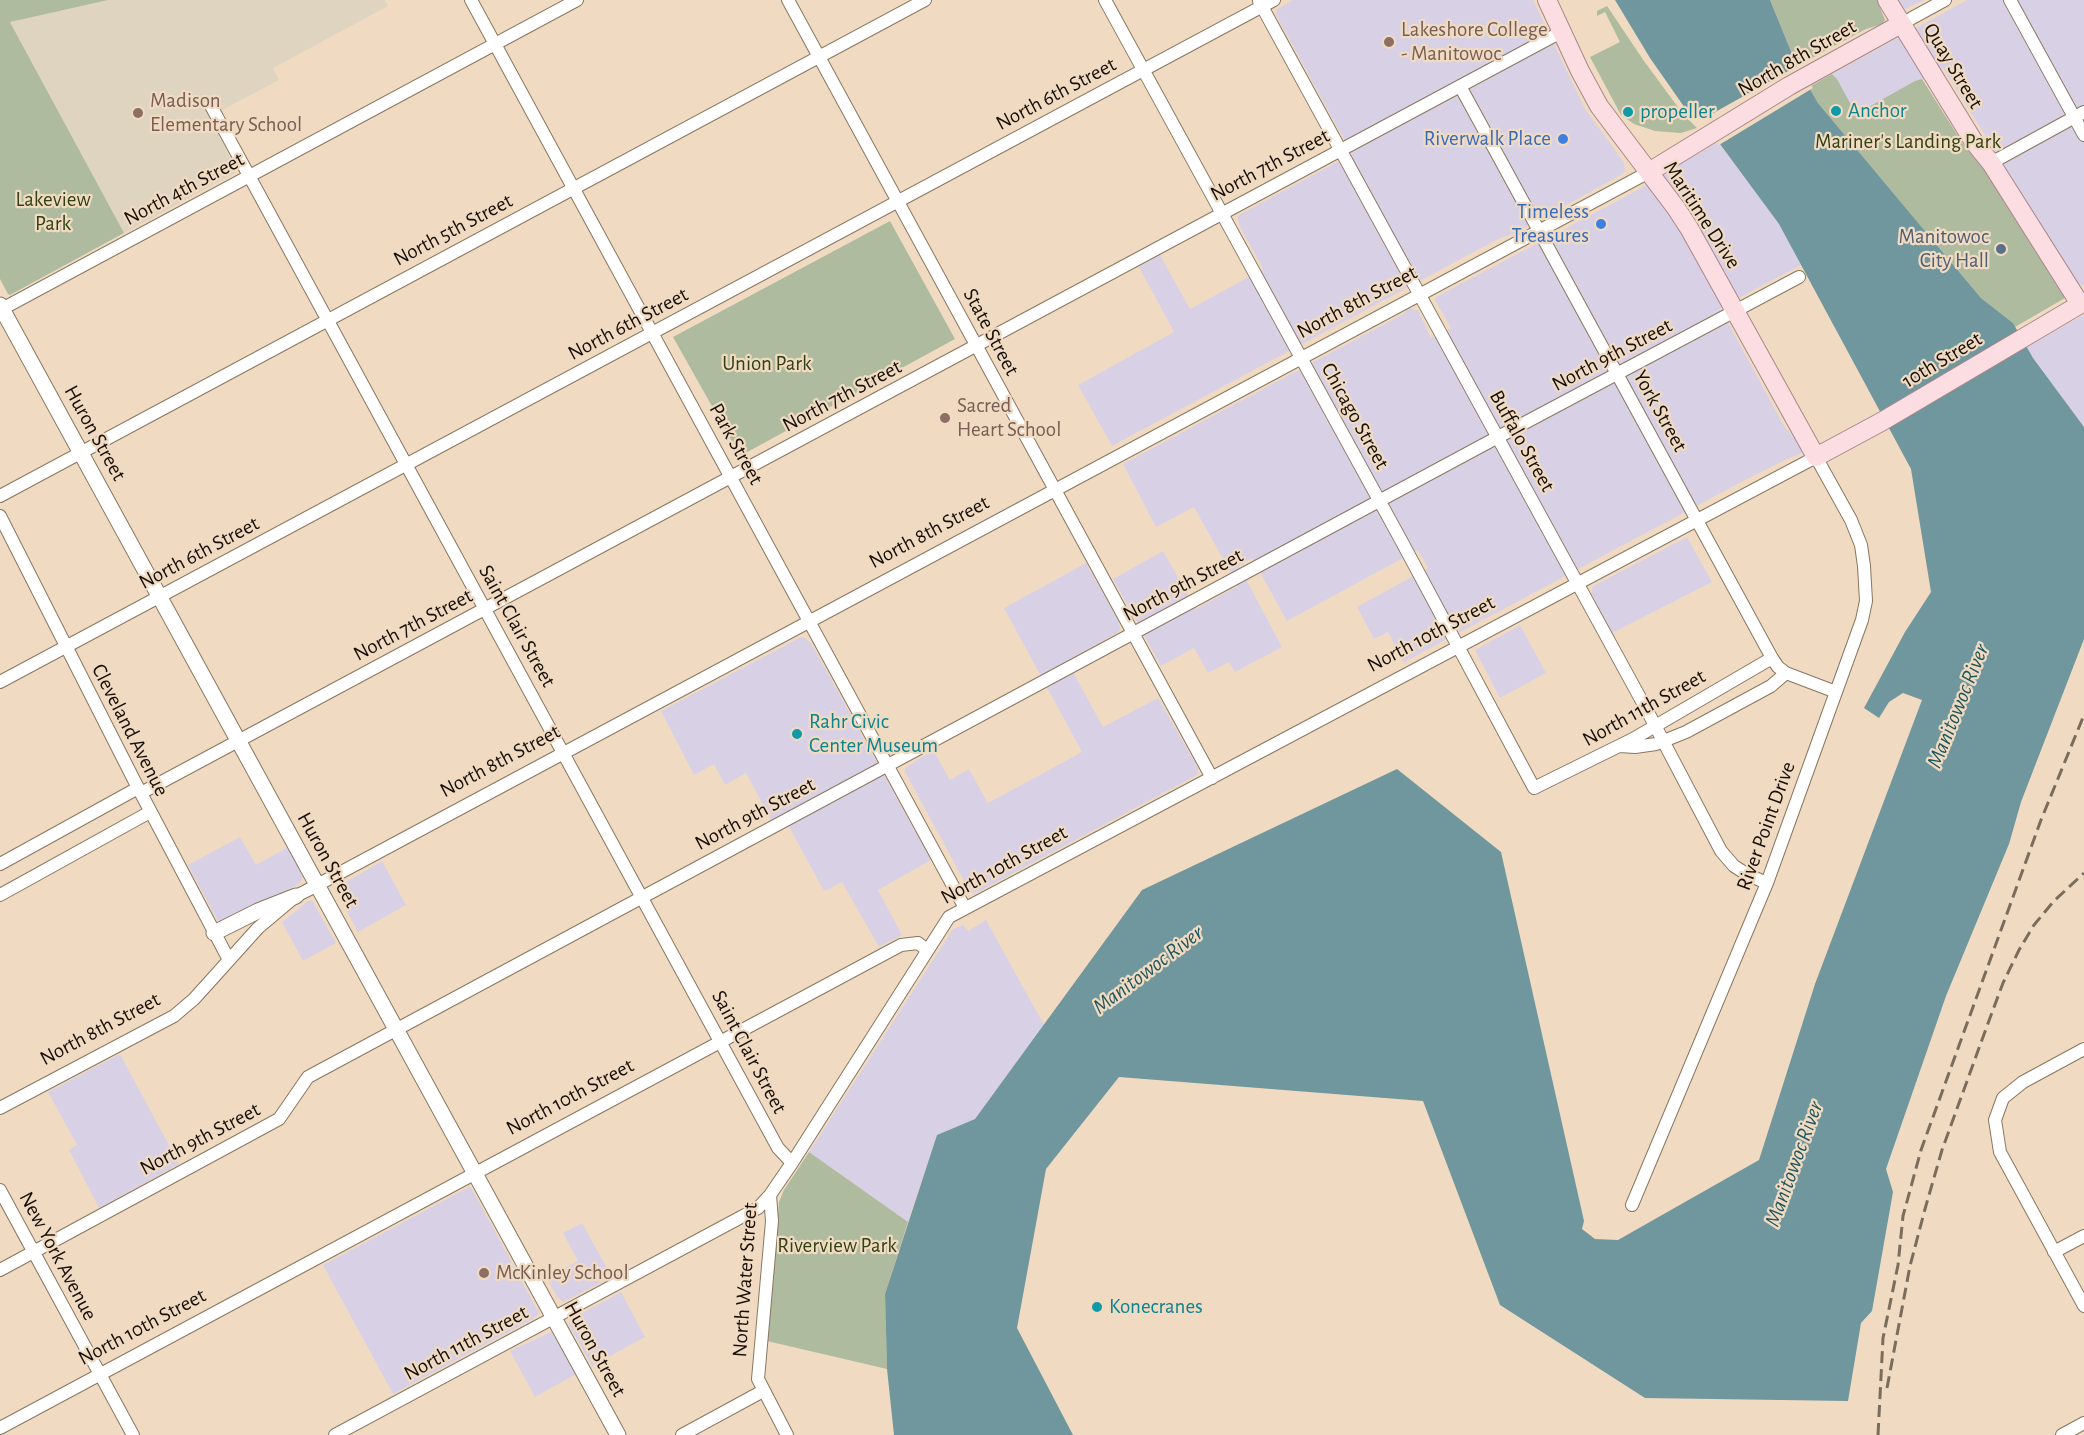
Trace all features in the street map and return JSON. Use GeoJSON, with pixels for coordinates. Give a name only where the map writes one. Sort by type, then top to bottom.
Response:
{"type":"FeatureCollection","features":[{"type":"Feature","properties":{"kind":"main road","name":"Maritime Drive"},"geometry":{"type":"LineString","coordinates":[[1547,0],[1599,106],[1689,228],[1816,457]]}},
{"type":"Feature","properties":{"kind":"main road","name":"Quay Street"},"geometry":{"type":"LineString","coordinates":[[1887,0],[1974,142],[2082,303]]}},
{"type":"Feature","properties":{"kind":"main road","name":"North 8th Street"},"geometry":{"type":"LineString","coordinates":[[1649,172],[1822,67],[1902,24]]}},
{"type":"Feature","properties":{"kind":"main road","name":"10th Street"},"geometry":{"type":"LineString","coordinates":[[1881,422],[2082,303]]}},
{"type":"Feature","properties":{"kind":"main road","name":"North 10th Street"},"geometry":{"type":"LineString","coordinates":[[1816,457],[1881,422]]}},
{"type":"Feature","properties":{"kind":"street","name":"Park Street"},"geometry":{"type":"LineString","coordinates":[[471,0],[965,908]]}},
{"type":"Feature","properties":{"kind":"street","name":"North 4th Street"},"geometry":{"type":"LineString","coordinates":[[1,308],[577,0]]}},
{"type":"Feature","properties":{"kind":"street","name":"State Street"},"geometry":{"type":"LineString","coordinates":[[788,0],[1212,778]]}},
{"type":"Feature","properties":{"kind":"street","name":"North 5th Street"},"geometry":{"type":"LineString","coordinates":[[0,496],[925,0]]}},
{"type":"Feature","properties":{"kind":"street","name":"Chicago Street"},"geometry":{"type":"LineString","coordinates":[[1105,0],[1534,788]]}},
{"type":"Feature","properties":{"kind":"street","name":"North 6th Street"},"geometry":{"type":"LineString","coordinates":[[0,682],[1143,70],[1260,3],[1274,0]]}},
{"type":"Feature","properties":{"kind":"street"},"geometry":{"type":"LineString","coordinates":[[1902,24],[1945,0]]}},
{"type":"Feature","properties":{"kind":"street"},"geometry":{"type":"LineString","coordinates":[[2010,0],[2079,115],[2084,135]]}},
{"type":"Feature","properties":{"kind":"street","name":"Buffalo Street"},"geometry":{"type":"LineString","coordinates":[[1260,3],[1655,725],[1721,851],[1734,866],[1767,883]]}},
{"type":"Feature","properties":{"kind":"street","name":"North 7th Street"},"geometry":{"type":"LineString","coordinates":[[0,864],[485,609],[1562,32]]}},
{"type":"Feature","properties":{"kind":"street","name":"York Street"},"geometry":{"type":"LineString","coordinates":[[1460,86],[1772,658],[1786,673],[1836,692]]}},
{"type":"Feature","properties":{"kind":"street","name":"Saint Clair Street"},"geometry":{"type":"LineString","coordinates":[[210,104],[778,1148],[792,1163]]}},
{"type":"Feature","properties":{"kind":"street"},"geometry":{"type":"LineString","coordinates":[[1990,163],[2079,115]]}},
{"type":"Feature","properties":{"kind":"street","name":"North 8th Street"},"geometry":{"type":"LineString","coordinates":[[0,1108],[174,1016],[194,999],[258,928],[296,897],[318,884],[1649,172]]}},
{"type":"Feature","properties":{"kind":"street","name":"North 9th Street"},"geometry":{"type":"LineString","coordinates":[[0,1270],[279,1119],[308,1077],[1799,277]]}},
{"type":"Feature","properties":{"kind":"street","name":"Huron Street"},"geometry":{"type":"LineString","coordinates":[[1,308],[618,1435]]}},
{"type":"Feature","properties":{"kind":"street","name":"North 10th Street"},"geometry":{"type":"LineString","coordinates":[[0,1428],[901,945],[918,943],[927,950],[949,917],[965,908],[1816,457]]}},
{"type":"Feature","properties":{"kind":"street","name":"River Point Drive"},"geometry":{"type":"LineString","coordinates":[[1632,1205],[1767,883],[1862,620],[1866,601],[1861,545],[1851,520],[1816,457]]}},
{"type":"Feature","properties":{"kind":"street","name":"Cleveland Avenue"},"geometry":{"type":"LineString","coordinates":[[0,516],[150,812],[229,960]]}},
{"type":"Feature","properties":{"kind":"street","name":"North 11th Street"},"geometry":{"type":"LineString","coordinates":[[1534,788],[1618,746],[1772,658]]}},
{"type":"Feature","properties":{"kind":"street","name":"North 11th Street"},"geometry":{"type":"LineString","coordinates":[[1618,746],[1641,747],[1664,742],[1771,686],[1786,673]]}},
{"type":"Feature","properties":{"kind":"street"},"geometry":{"type":"LineString","coordinates":[[0,895],[150,812]]}},
{"type":"Feature","properties":{"kind":"street"},"geometry":{"type":"LineString","coordinates":[[214,933],[258,910],[296,897]]}},
{"type":"Feature","properties":{"kind":"street","name":"North Water Street"},"geometry":{"type":"LineString","coordinates":[[787,1435],[758,1379],[772,1221],[770,1195],[927,950]]}},
{"type":"Feature","properties":{"kind":"street"},"geometry":{"type":"LineString","coordinates":[[2084,1049],[2023,1082],[2003,1098],[1995,1120],[2000,1152],[2084,1306]]}},
{"type":"Feature","properties":{"kind":"street","name":"New York Avenue"},"geometry":{"type":"LineString","coordinates":[[0,1190],[133,1435]]}},
{"type":"Feature","properties":{"kind":"street","name":"North 11th Street"},"geometry":{"type":"LineString","coordinates":[[335,1435],[758,1208],[770,1195]]}},
{"type":"Feature","properties":{"kind":"street"},"geometry":{"type":"LineString","coordinates":[[2054,1252],[2084,1236]]}},
{"type":"Feature","properties":{"kind":"street"},"geometry":{"type":"LineString","coordinates":[[682,1435],[763,1391]]}},
{"type":"Feature","properties":{"kind":"street"},"geometry":{"type":"LineString","coordinates":[[2061,1435],[2084,1423]]}},
{"type":"Feature","properties":{"kind":"shaded area","name":"Madison Elementary School"},"geometry":{"type":"Polygon","coordinates":[[[108,0],[385,0],[388,6],[273,68],[279,80],[209,117],[234,165],[235,173],[124,233],[10,21],[108,0]]]}},
{"type":"Feature","properties":{"kind":"shaded area"},"geometry":{"type":"Polygon","coordinates":[[[1293,0],[1533,0],[1585,109],[1624,162],[1625,171],[1515,233],[1498,239],[1112,446],[1078,385],[1174,332],[1139,267],[1160,255],[1190,309],[1263,269],[1240,227],[1237,216],[1352,154],[1276,15],[1277,9],[1293,0]]]}},
{"type":"Feature","properties":{"kind":"shaded area"},"geometry":{"type":"Polygon","coordinates":[[[1898,0],[1925,0],[1905,9],[1898,5],[1898,0]]]}},
{"type":"Feature","properties":{"kind":"shaded area"},"geometry":{"type":"Polygon","coordinates":[[[1967,0],[2084,0],[2084,287],[2077,282],[1943,68],[1855,114],[1837,79],[1832,74],[1967,0]]]}},
{"type":"Feature","properties":{"kind":"shaded area"},"geometry":{"type":"Polygon","coordinates":[[[1718,142],[1779,223],[1801,265],[1720,308],[1784,426],[1799,443],[1803,451],[1800,454],[1747,479],[1404,662],[1388,632],[1374,639],[1357,607],[1428,568],[1418,550],[1287,621],[1252,558],[1239,566],[1282,647],[1235,672],[1229,662],[1208,673],[1194,648],[1161,666],[1113,579],[1163,551],[1196,609],[1238,586],[1194,507],[1156,527],[1123,464],[1403,314],[1409,308],[1418,310],[1431,338],[1451,328],[1435,300],[1436,297],[1634,192],[1718,142]]]}},
{"type":"Feature","properties":{"kind":"shaded area"},"geometry":{"type":"Polygon","coordinates":[[[2084,315],[2084,427],[2026,347],[2084,315]]]}},
{"type":"Feature","properties":{"kind":"shaded area"},"geometry":{"type":"Polygon","coordinates":[[[1687,537],[1712,582],[1612,633],[1591,593],[1593,586],[1687,537]]]}},
{"type":"Feature","properties":{"kind":"shaded area"},"geometry":{"type":"Polygon","coordinates":[[[1086,563],[1119,622],[1120,630],[1067,661],[1103,727],[1158,698],[1197,766],[1197,775],[974,894],[968,888],[905,772],[905,768],[933,750],[950,780],[969,769],[988,803],[1082,752],[1004,608],[1086,563]]]}},
{"type":"Feature","properties":{"kind":"shaded area"},"geometry":{"type":"Polygon","coordinates":[[[1520,625],[1546,673],[1500,698],[1475,650],[1520,625]]]}},
{"type":"Feature","properties":{"kind":"shaded area"},"geometry":{"type":"Polygon","coordinates":[[[801,637],[811,643],[931,860],[878,890],[902,935],[879,947],[842,882],[824,891],[782,814],[771,820],[746,773],[725,785],[714,764],[694,775],[661,711],[801,637]]]}},
{"type":"Feature","properties":{"kind":"shaded area"},"geometry":{"type":"Polygon","coordinates":[[[240,837],[256,865],[288,847],[303,877],[295,886],[224,924],[219,923],[188,865],[240,837]]]}},
{"type":"Feature","properties":{"kind":"shaded area"},"geometry":{"type":"Polygon","coordinates":[[[382,861],[406,905],[358,932],[336,888],[382,861]]]}},
{"type":"Feature","properties":{"kind":"shaded area"},"geometry":{"type":"Polygon","coordinates":[[[312,900],[336,943],[303,961],[282,922],[312,900]]]}},
{"type":"Feature","properties":{"kind":"shaded area"},"geometry":{"type":"Polygon","coordinates":[[[986,920],[1044,1025],[975,1119],[937,1135],[908,1222],[809,1152],[953,929],[963,925],[968,931],[986,920]]]}},
{"type":"Feature","properties":{"kind":"shaded area"},"geometry":{"type":"Polygon","coordinates":[[[120,1054],[179,1164],[99,1208],[69,1150],[77,1145],[48,1092],[120,1054]]]}},
{"type":"Feature","properties":{"kind":"shaded area"},"geometry":{"type":"Polygon","coordinates":[[[469,1187],[539,1313],[533,1319],[393,1394],[323,1265],[469,1187]]]}},
{"type":"Feature","properties":{"kind":"shaded area"},"geometry":{"type":"Polygon","coordinates":[[[582,1223],[612,1277],[563,1302],[557,1297],[547,1278],[578,1261],[563,1233],[582,1223]]]}},
{"type":"Feature","properties":{"kind":"shaded area"},"geometry":{"type":"Polygon","coordinates":[[[621,1292],[645,1337],[592,1366],[569,1325],[570,1320],[621,1292]]]}},
{"type":"Feature","properties":{"kind":"shaded area"},"geometry":{"type":"Polygon","coordinates":[[[551,1332],[554,1333],[576,1374],[535,1397],[510,1351],[551,1332]]]}},
{"type":"Feature","properties":{"kind":"green space","name":"Lakeview Park"},"geometry":{"type":"Polygon","coordinates":[[[0,0],[108,0],[10,22],[124,233],[10,295],[0,279],[0,0]]]}},
{"type":"Feature","properties":{"kind":"green space"},"geometry":{"type":"Polygon","coordinates":[[[1770,0],[1877,0],[1885,20],[1882,24],[1866,29],[1797,66],[1770,0]]]}},
{"type":"Feature","properties":{"kind":"green space"},"geometry":{"type":"Polygon","coordinates":[[[1607,6],[1683,114],[1697,128],[1681,133],[1655,131],[1634,124],[1621,115],[1590,57],[1620,42],[1605,12],[1597,16],[1597,11],[1607,6]]]}},
{"type":"Feature","properties":{"kind":"green space","name":"Mariner's Landing Park"},"geometry":{"type":"Polygon","coordinates":[[[1832,74],[1856,114],[1922,79],[1963,144],[1985,171],[2059,287],[2066,293],[2065,298],[2015,327],[1981,298],[1818,103],[1809,87],[1832,74]]]}},
{"type":"Feature","properties":{"kind":"green space","name":"Union Park"},"geometry":{"type":"Polygon","coordinates":[[[890,221],[955,339],[740,456],[673,337],[890,221]]]}},
{"type":"Feature","properties":{"kind":"green space","name":"Riverview Park"},"geometry":{"type":"Polygon","coordinates":[[[809,1152],[908,1222],[885,1294],[887,1369],[767,1341],[779,1202],[784,1190],[809,1152]]]}},
{"type":"Feature","properties":{"kind":"water","name":"Manitowoc River"},"geometry":{"type":"Polygon","coordinates":[[[1615,0],[1770,0],[1797,66],[1818,103],[1981,298],[2013,323],[2033,358],[2084,427],[2084,639],[2021,802],[2009,844],[1946,996],[1886,1169],[1893,1192],[1872,1311],[1861,1323],[1848,1401],[1645,1398],[1500,1305],[1423,1101],[1119,1077],[1046,1169],[1017,1328],[1073,1435],[894,1435],[887,1369],[885,1294],[937,1135],[975,1119],[1142,890],[1397,769],[1501,852],[1584,1221],[1582,1229],[1595,1239],[1618,1240],[1759,1160],[1815,984],[1922,700],[1903,693],[1889,702],[1879,718],[1864,708],[1905,632],[1931,592],[1911,469],[1779,224],[1700,117],[1685,108],[1650,58],[1615,0]]]}},
{"type":"Feature","properties":{"kind":"pier"},"geometry":{"type":"Polygon","coordinates":[[[1799,65],[1813,88],[1719,145],[1701,120],[1799,65]]]}},
{"type":"Feature","properties":{"kind":"railway"},"geometry":{"type":"LineString","coordinates":[[1878,1435],[1883,1338],[1898,1265],[1903,1216],[1921,1150],[2041,820],[2084,715]]}},
{"type":"Feature","properties":{"kind":"railway"},"geometry":{"type":"LineString","coordinates":[[1887,1388],[1910,1266],[1925,1209],[1942,1150],[2003,983],[2034,925],[2054,901],[2084,873]]}},
{"type":"Feature","properties":{"kind":"place","name":"Lakeshore College - Manitowoc"},"geometry":{"type":"Point","coordinates":[1389,42]}},
{"type":"Feature","properties":{"kind":"place","name":"Anchor"},"geometry":{"type":"Point","coordinates":[1836,111]}},
{"type":"Feature","properties":{"kind":"place","name":"propeller"},"geometry":{"type":"Point","coordinates":[1628,112]}},
{"type":"Feature","properties":{"kind":"place","name":"Madison Elementary School"},"geometry":{"type":"Point","coordinates":[138,113]}},
{"type":"Feature","properties":{"kind":"place","name":"Riverwalk Place"},"geometry":{"type":"Point","coordinates":[1563,139]}},
{"type":"Feature","properties":{"kind":"place","name":"Timeless Treasures"},"geometry":{"type":"Point","coordinates":[1601,224]}},
{"type":"Feature","properties":{"kind":"place","name":"Manitowoc City Hall"},"geometry":{"type":"Point","coordinates":[2001,249]}},
{"type":"Feature","properties":{"kind":"place","name":"Sacred Heart School"},"geometry":{"type":"Point","coordinates":[945,418]}},
{"type":"Feature","properties":{"kind":"place","name":"Rahr Civic Center Museum"},"geometry":{"type":"Point","coordinates":[797,734]}},
{"type":"Feature","properties":{"kind":"place","name":"McKinley School"},"geometry":{"type":"Point","coordinates":[484,1273]}},
{"type":"Feature","properties":{"kind":"place","name":"Konecranes"},"geometry":{"type":"Point","coordinates":[1097,1307]}}]}
